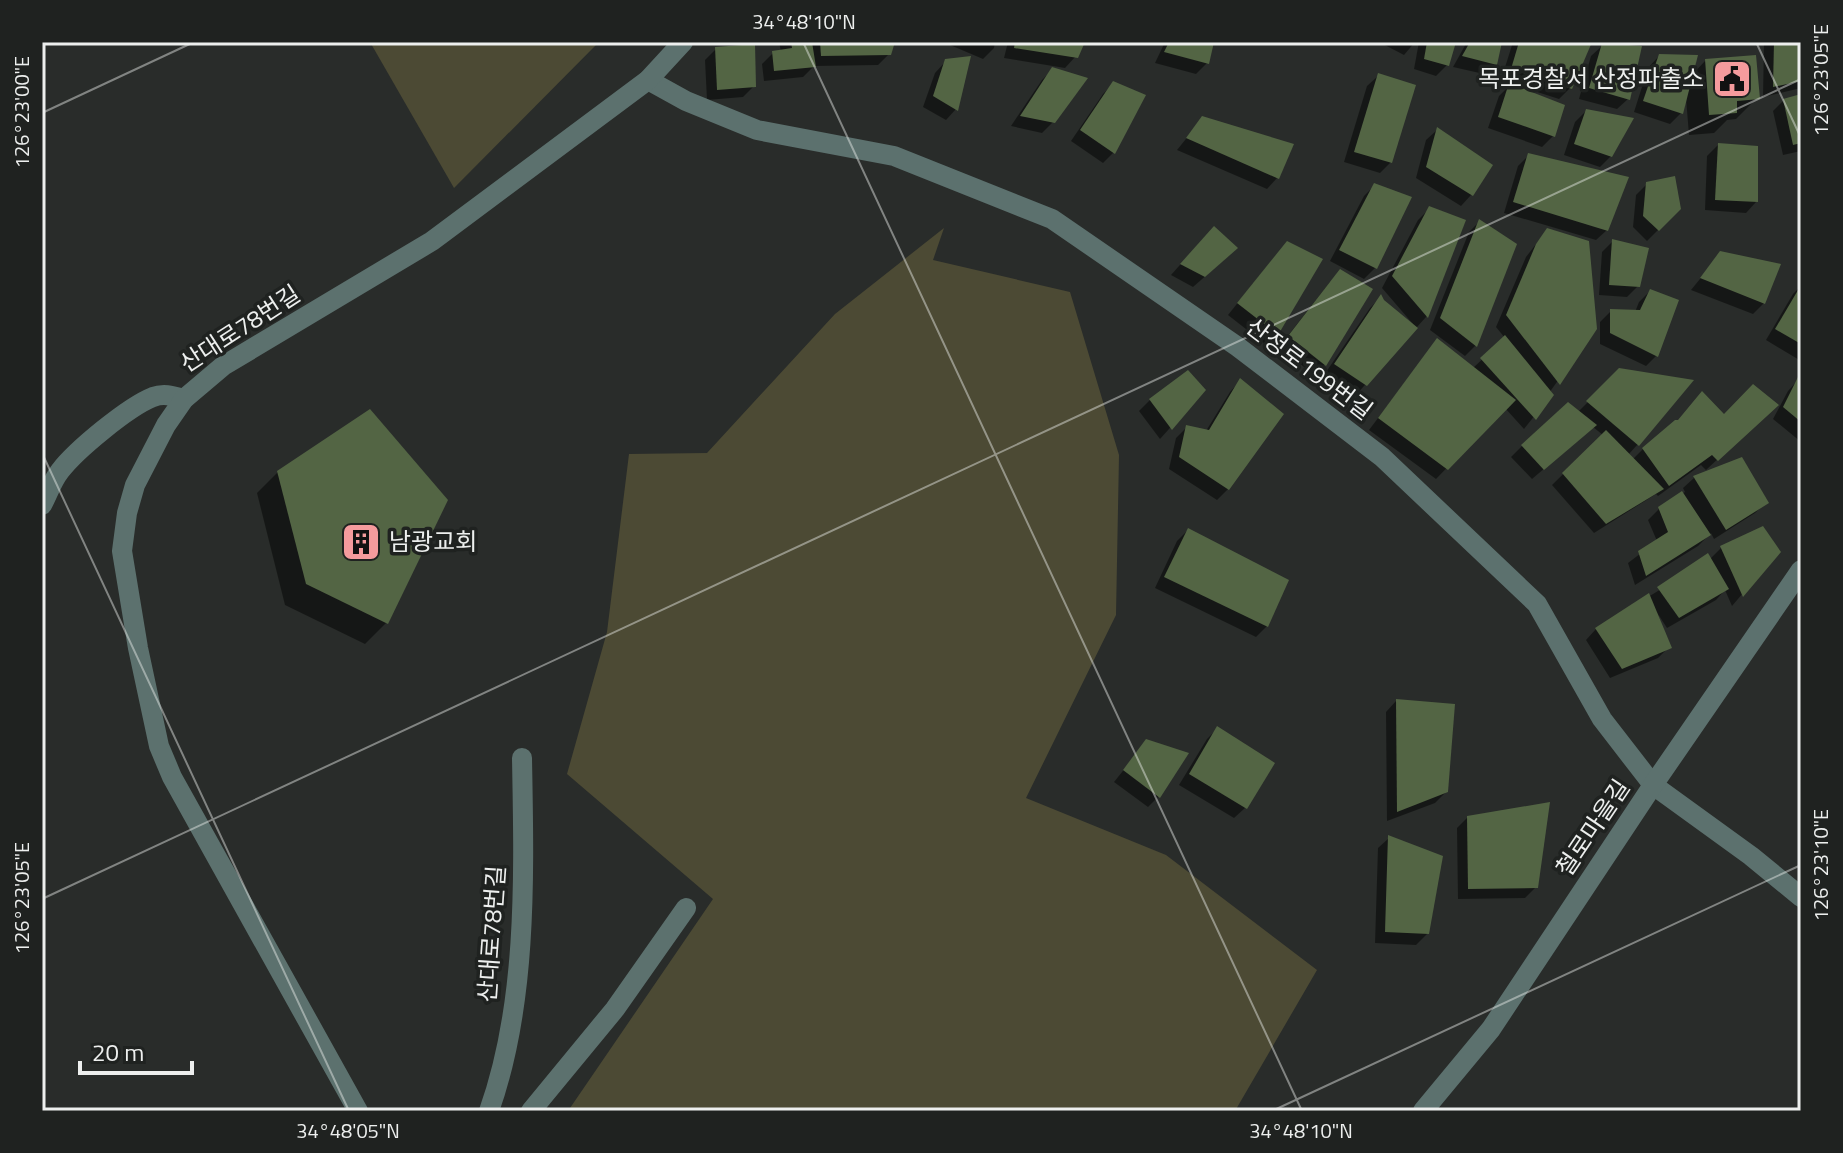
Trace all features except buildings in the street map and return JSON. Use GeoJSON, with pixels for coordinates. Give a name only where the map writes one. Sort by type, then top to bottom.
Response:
{"type":"FeatureCollection","features":[{"type":"Feature","properties":{"kind":"street","name":"산대로78번길"},"geometry":{"type":"LineString","coordinates":[[358,1111],[172,777],[159,746],[122,551],[127,513],[135,485],[166,425],[184,399],[223,366],[432,241],[648,80],[683,42]]}},
{"type":"Feature","properties":{"kind":"street","name":"산정로199번길"},"geometry":{"type":"LineString","coordinates":[[648,80],[686,101],[757,130],[894,156],[1052,219],[1238,347],[1382,457],[1537,604],[1602,719],[1653,785],[1751,856],[1801,897]]}},
{"type":"Feature","properties":{"kind":"street"},"geometry":{"type":"LineString","coordinates":[[42,505],[58,473],[73,456],[116,421],[152,398],[168,394],[184,399]]}},
{"type":"Feature","properties":{"kind":"street","name":"철로마을길"},"geometry":{"type":"LineString","coordinates":[[1423,1111],[1491,1029],[1801,570]]}},
{"type":"Feature","properties":{"kind":"street","name":"산대로78번길"},"geometry":{"type":"LineString","coordinates":[[489,1111],[512,1020],[518,956],[523,852],[522,758]]}},
{"type":"Feature","properties":{"kind":"street"},"geometry":{"type":"LineString","coordinates":[[531,1111],[615,1009],[686,908]]}},
{"type":"Feature","properties":{"kind":"shaded area"},"geometry":{"type":"Polygon","coordinates":[[[370,42],[599,42],[454,188],[370,42]]]}},
{"type":"Feature","properties":{"kind":"shaded area"},"geometry":{"type":"Polygon","coordinates":[[[944,228],[933,260],[1070,292],[1119,455],[1116,615],[1026,798],[1166,855],[1317,970],[1235,1111],[568,1111],[713,899],[567,774],[607,632],[629,454],[707,453],[835,314],[944,228]]]}},
{"type":"Feature","properties":{"kind":"place","name":"목포경찰서 산정파출소"},"geometry":{"type":"Point","coordinates":[1732,79]}},
{"type":"Feature","properties":{"kind":"place","name":"남광교회"},"geometry":{"type":"Point","coordinates":[361,542]}}]}
